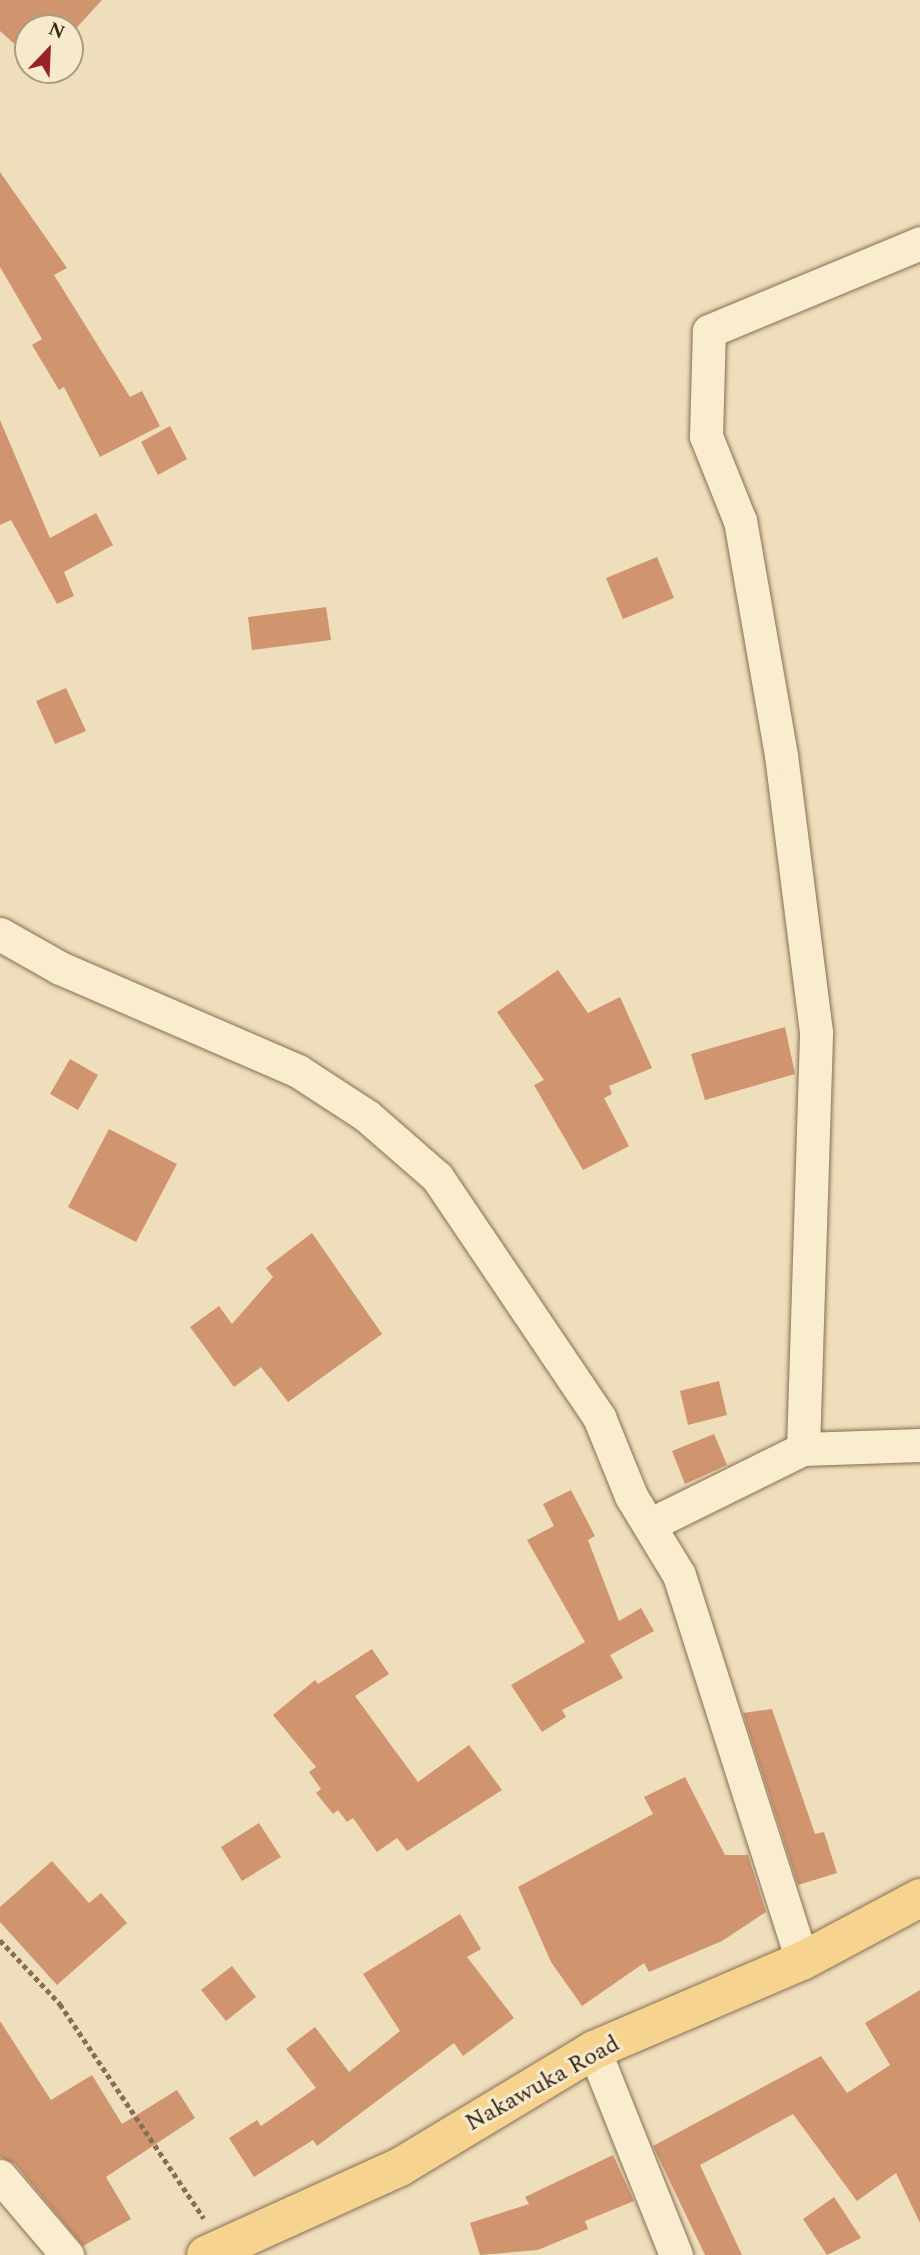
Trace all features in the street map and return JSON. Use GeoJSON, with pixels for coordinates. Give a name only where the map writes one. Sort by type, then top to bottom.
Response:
{"type":"FeatureCollection","features":[{"type":"Feature","properties":{"kind":"main road","name":"Nakawuka Road"},"geometry":{"type":"LineString","coordinates":[[213,2251],[400,2167],[594,2050],[802,1961],[920,1898]]}},
{"type":"Feature","properties":{"kind":"street"},"geometry":{"type":"LineString","coordinates":[[803,1449],[816,1032],[781,755],[740,521],[706,436],[709,331],[920,243]]}},
{"type":"Feature","properties":{"kind":"street"},"geometry":{"type":"LineString","coordinates":[[0,934],[73,974],[298,1071],[367,1116],[437,1177],[599,1417],[649,1525],[678,1576],[802,1961]]}},
{"type":"Feature","properties":{"kind":"street"},"geometry":{"type":"LineString","coordinates":[[649,1525],[803,1449],[920,1445]]}},
{"type":"Feature","properties":{"kind":"street"},"geometry":{"type":"LineString","coordinates":[[594,2050],[676,2255]]}},
{"type":"Feature","properties":{"kind":"street"},"geometry":{"type":"LineString","coordinates":[[0,2176],[67,2255]]}},
{"type":"Feature","properties":{"kind":"path"},"geometry":{"type":"LineString","coordinates":[[0,1940],[60,2004],[213,2251]]}},
{"type":"Feature","properties":{"kind":"building"},"geometry":{"type":"Polygon","coordinates":[[[0,0],[102,0],[84,20],[84,14],[14,14],[14,44],[0,31],[0,0]]]}},
{"type":"Feature","properties":{"kind":"building"},"geometry":{"type":"Polygon","coordinates":[[[0,172],[67,268],[54,275],[130,397],[142,391],[160,426],[100,457],[64,387],[59,390],[32,345],[42,339],[0,267],[0,172]]]}},
{"type":"Feature","properties":{"kind":"building"},"geometry":{"type":"Polygon","coordinates":[[[0,420],[50,538],[96,513],[113,545],[64,572],[74,596],[57,604],[11,520],[0,525],[0,420]]]}},
{"type":"Feature","properties":{"kind":"building"},"geometry":{"type":"Polygon","coordinates":[[[170,426],[187,459],[158,475],[141,442],[170,426]]]}},
{"type":"Feature","properties":{"kind":"building"},"geometry":{"type":"Polygon","coordinates":[[[657,557],[674,598],[623,619],[606,578],[657,557]]]}},
{"type":"Feature","properties":{"kind":"building"},"geometry":{"type":"Polygon","coordinates":[[[326,607],[331,640],[252,650],[248,617],[326,607]]]}},
{"type":"Feature","properties":{"kind":"building"},"geometry":{"type":"Polygon","coordinates":[[[66,688],[86,731],[55,744],[36,701],[66,688]]]}},
{"type":"Feature","properties":{"kind":"building"},"geometry":{"type":"Polygon","coordinates":[[[558,970],[588,1013],[620,997],[652,1068],[609,1086],[612,1094],[604,1098],[629,1146],[583,1170],[534,1085],[544,1080],[497,1012],[558,970]]]}},
{"type":"Feature","properties":{"kind":"building"},"geometry":{"type":"Polygon","coordinates":[[[785,1027],[795,1074],[705,1100],[691,1054],[785,1027]]]}},
{"type":"Feature","properties":{"kind":"building"},"geometry":{"type":"Polygon","coordinates":[[[70,1059],[98,1075],[78,1110],[50,1094],[70,1059]]]}},
{"type":"Feature","properties":{"kind":"building"},"geometry":{"type":"Polygon","coordinates":[[[109,1129],[177,1164],[136,1242],[68,1207],[109,1129]]]}},
{"type":"Feature","properties":{"kind":"building"},"geometry":{"type":"Polygon","coordinates":[[[312,1233],[382,1334],[288,1402],[261,1367],[234,1387],[190,1327],[219,1306],[232,1324],[273,1277],[266,1268],[312,1233]]]}},
{"type":"Feature","properties":{"kind":"building"},"geometry":{"type":"Polygon","coordinates":[[[719,1381],[727,1415],[688,1425],[680,1391],[719,1381]]]}},
{"type":"Feature","properties":{"kind":"building"},"geometry":{"type":"Polygon","coordinates":[[[714,1434],[727,1465],[685,1484],[672,1451],[714,1434]]]}},
{"type":"Feature","properties":{"kind":"building"},"geometry":{"type":"Polygon","coordinates":[[[571,1490],[595,1536],[588,1540],[619,1621],[641,1608],[654,1631],[610,1655],[623,1678],[562,1710],[566,1717],[542,1732],[511,1685],[585,1642],[527,1540],[554,1526],[543,1504],[571,1490]]]}},
{"type":"Feature","properties":{"kind":"building"},"geometry":{"type":"Polygon","coordinates":[[[372,1649],[389,1674],[355,1696],[418,1782],[469,1745],[502,1790],[407,1851],[397,1838],[377,1852],[353,1818],[347,1822],[338,1810],[333,1814],[316,1793],[321,1789],[309,1772],[316,1767],[273,1715],[315,1680],[318,1684],[372,1649]]]}},
{"type":"Feature","properties":{"kind":"building"},"geometry":{"type":"Polygon","coordinates":[[[772,1709],[815,1834],[824,1832],[837,1873],[798,1885],[743,1713],[772,1709]]]}},
{"type":"Feature","properties":{"kind":"building"},"geometry":{"type":"Polygon","coordinates":[[[685,1777],[725,1855],[748,1855],[766,1912],[722,1941],[649,1972],[644,1963],[582,2006],[551,1962],[518,1887],[653,1814],[644,1797],[685,1777]]]}},
{"type":"Feature","properties":{"kind":"building"},"geometry":{"type":"Polygon","coordinates":[[[259,1823],[281,1857],[242,1881],[221,1847],[259,1823]]]}},
{"type":"Feature","properties":{"kind":"building"},"geometry":{"type":"Polygon","coordinates":[[[52,1861],[89,1903],[101,1893],[127,1923],[57,1985],[0,1922],[0,1907],[52,1861]]]}},
{"type":"Feature","properties":{"kind":"building"},"geometry":{"type":"Polygon","coordinates":[[[460,1914],[481,1949],[467,1957],[514,2018],[463,2056],[454,2043],[317,2146],[313,2140],[254,2177],[229,2138],[257,2120],[261,2126],[316,2088],[286,2049],[315,2027],[349,2072],[400,2031],[363,1974],[460,1914]]]}},
{"type":"Feature","properties":{"kind":"building"},"geometry":{"type":"Polygon","coordinates":[[[232,1966],[256,1997],[226,2021],[201,1990],[232,1966]]]}},
{"type":"Feature","properties":{"kind":"building"},"geometry":{"type":"Polygon","coordinates":[[[920,1990],[920,2223],[896,2173],[857,2201],[793,2114],[700,2165],[742,2255],[705,2255],[653,2146],[821,2056],[847,2093],[890,2065],[865,2023],[920,1990]]]}},
{"type":"Feature","properties":{"kind":"building"},"geometry":{"type":"Polygon","coordinates":[[[0,2021],[51,2100],[92,2075],[122,2124],[177,2090],[195,2118],[106,2177],[131,2219],[83,2246],[15,2164],[0,2157],[0,2021]]]}},
{"type":"Feature","properties":{"kind":"building"},"geometry":{"type":"Polygon","coordinates":[[[613,2155],[634,2201],[585,2221],[588,2229],[538,2250],[480,2255],[470,2223],[529,2204],[525,2197],[613,2155]]]}},
{"type":"Feature","properties":{"kind":"building"},"geometry":{"type":"Polygon","coordinates":[[[834,2197],[861,2238],[827,2255],[803,2219],[834,2197]]]}}]}
